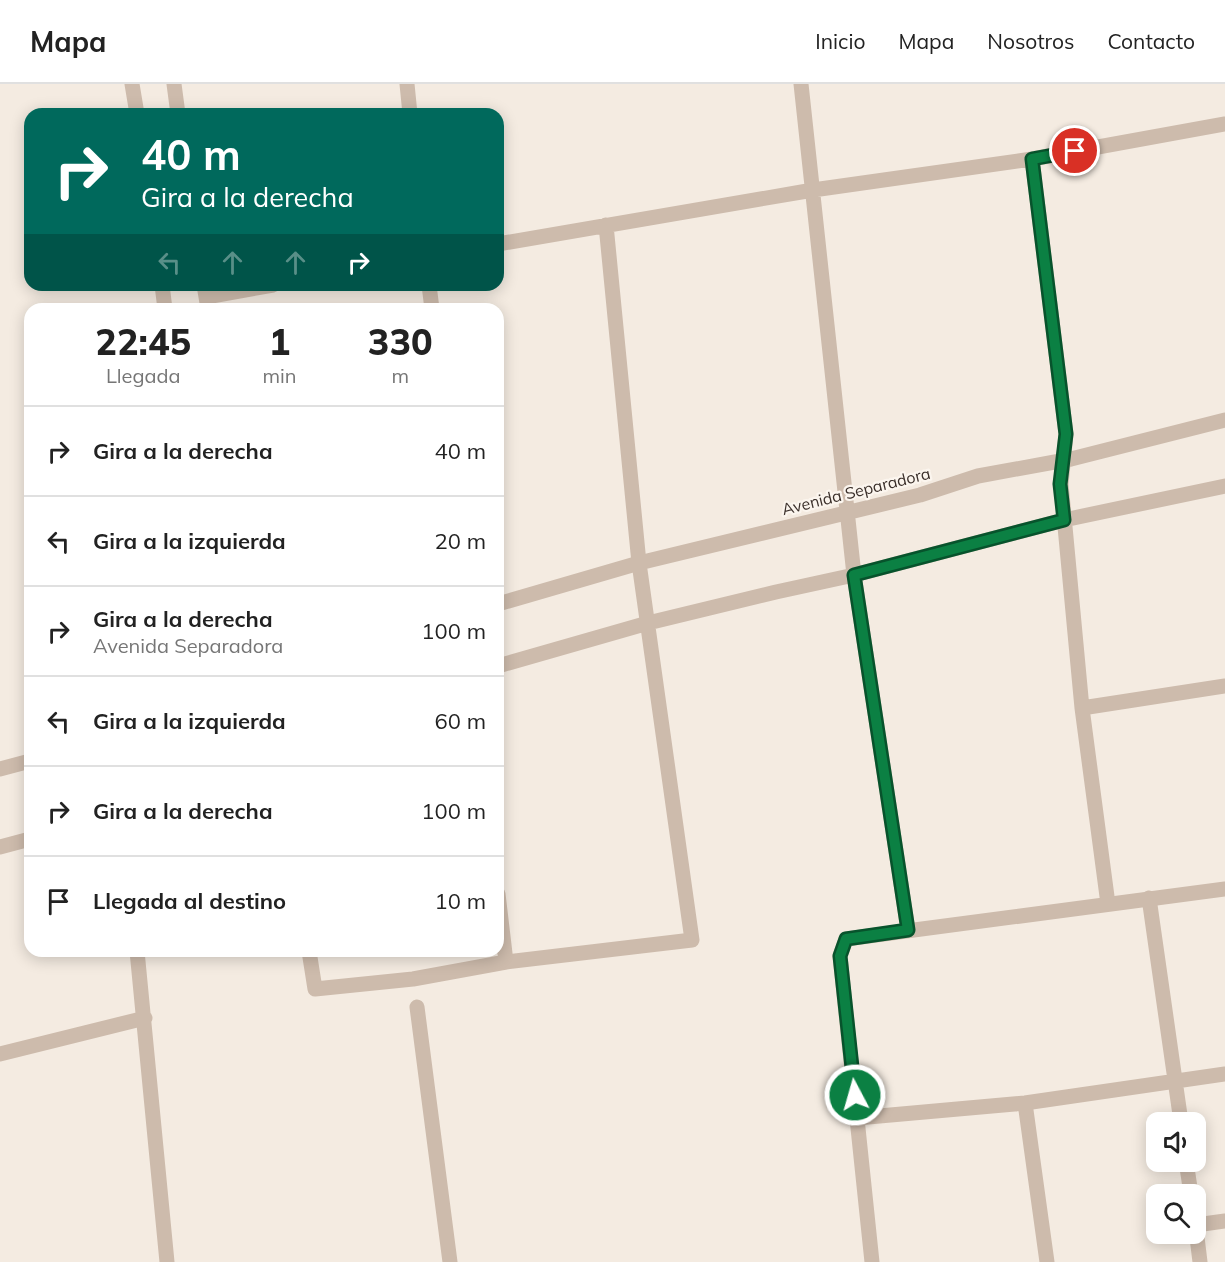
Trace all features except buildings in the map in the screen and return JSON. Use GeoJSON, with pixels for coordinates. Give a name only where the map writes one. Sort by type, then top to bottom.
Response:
{"type":"FeatureCollection","features":[{"type":"Feature","properties":{"kind":"street"},"geometry":{"type":"LineString","coordinates":[[132,84],[136,108]]}},
{"type":"Feature","properties":{"kind":"street"},"geometry":{"type":"LineString","coordinates":[[174,84],[177,108]]}},
{"type":"Feature","properties":{"kind":"street"},"geometry":{"type":"LineString","coordinates":[[407,84],[409,108]]}},
{"type":"Feature","properties":{"kind":"street"},"geometry":{"type":"LineString","coordinates":[[801,84],[854,575],[908,930]]}},
{"type":"Feature","properties":{"kind":"street"},"geometry":{"type":"LineString","coordinates":[[504,243],[813,190],[1032,159],[1225,124]]}},
{"type":"Feature","properties":{"kind":"street"},"geometry":{"type":"LineString","coordinates":[[1032,159],[1066,434],[1060,484],[1082,708],[1108,904]]}},
{"type":"Feature","properties":{"kind":"street"},"geometry":{"type":"LineString","coordinates":[[310,957],[315,989],[413,979],[506,962],[692,940],[639,563],[606,225]]}},
{"type":"Feature","properties":{"kind":"street"},"geometry":{"type":"LineString","coordinates":[[206,297],[240,291]]}},
{"type":"Feature","properties":{"kind":"street","name":"Avenida Separadora"},"geometry":{"type":"LineString","coordinates":[[504,602],[639,563],[920,495],[978,476],[1063,460],[1225,420]]}},
{"type":"Feature","properties":{"kind":"street"},"geometry":{"type":"LineString","coordinates":[[504,664],[648,623],[854,575],[1064,520],[1225,486]]}},
{"type":"Feature","properties":{"kind":"street"},"geometry":{"type":"LineString","coordinates":[[1082,708],[1225,686]]}},
{"type":"Feature","properties":{"kind":"street"},"geometry":{"type":"LineString","coordinates":[[0,769],[24,763]]}},
{"type":"Feature","properties":{"kind":"street"},"geometry":{"type":"LineString","coordinates":[[0,847],[24,840]]}},
{"type":"Feature","properties":{"kind":"street"},"geometry":{"type":"LineString","coordinates":[[872,1262],[840,956],[846,939],[1225,889]]}},
{"type":"Feature","properties":{"kind":"street"},"geometry":{"type":"LineString","coordinates":[[1149,898],[1180,1112]]}},
{"type":"Feature","properties":{"kind":"street"},"geometry":{"type":"LineString","coordinates":[[504,945],[506,962]]}},
{"type":"Feature","properties":{"kind":"street"},"geometry":{"type":"LineString","coordinates":[[138,957],[167,1262]]}},
{"type":"Feature","properties":{"kind":"street"},"geometry":{"type":"LineString","coordinates":[[417,1006],[450,1262]]}},
{"type":"Feature","properties":{"kind":"street"},"geometry":{"type":"LineString","coordinates":[[0,1054],[145,1018]]}},
{"type":"Feature","properties":{"kind":"street"},"geometry":{"type":"LineString","coordinates":[[857,1119],[1024,1103],[1225,1074]]}},
{"type":"Feature","properties":{"kind":"street"},"geometry":{"type":"LineString","coordinates":[[1024,1103],[1047,1262]]}},
{"type":"Feature","properties":{"kind":"street"},"geometry":{"type":"LineString","coordinates":[[1206,1225],[1225,1221]]}},
{"type":"Feature","properties":{"kind":"street"},"geometry":{"type":"LineString","coordinates":[[1198,1244],[1200,1262]]}},
{"type":"Feature","properties":{"kind":"route"},"geometry":{"type":"LineString","coordinates":[[855,1095],[840,956],[846,939],[908,930],[854,575],[1064,520],[1060,484],[1066,434],[1032,159],[1075,151]]}}]}
